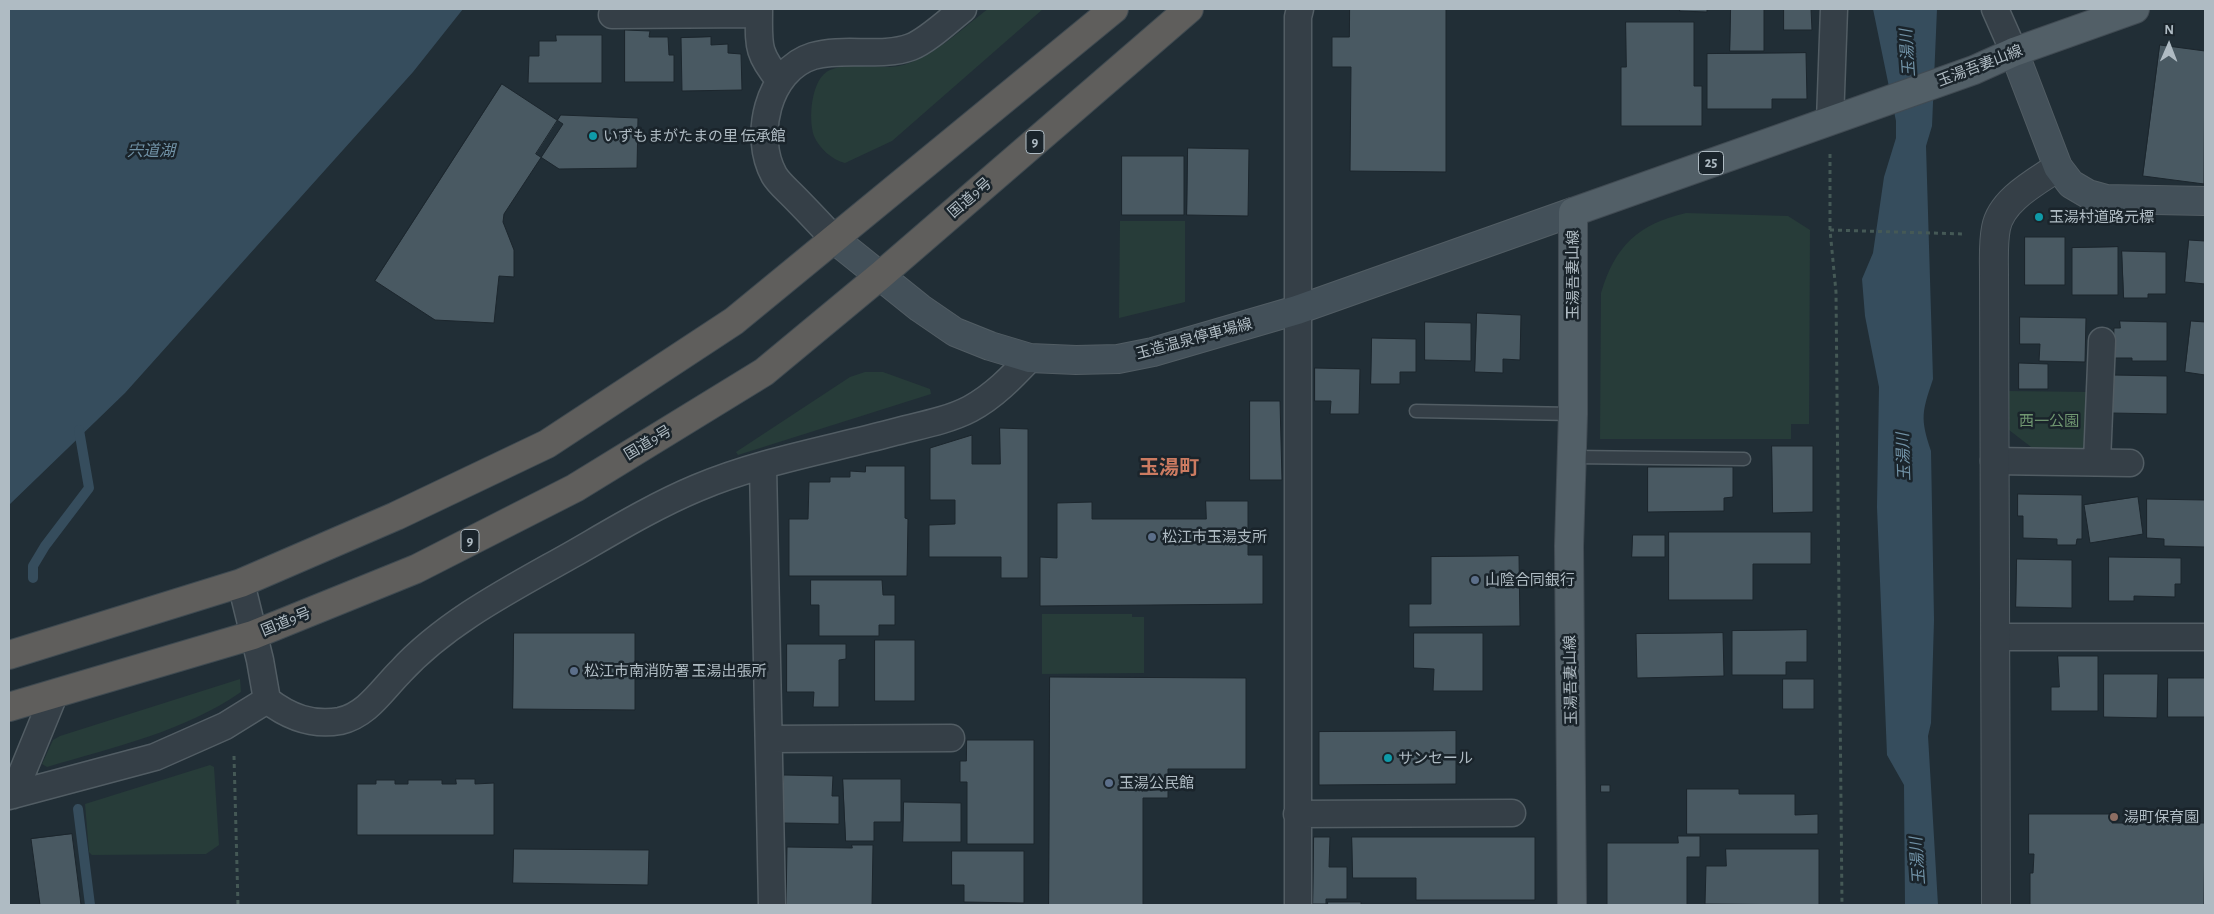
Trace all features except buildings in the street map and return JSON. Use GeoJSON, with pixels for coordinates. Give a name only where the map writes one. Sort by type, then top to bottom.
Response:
{"type":"FeatureCollection","features":[{"type":"Feature","properties":{"kind":"highway"},"geometry":{"type":"LineString","coordinates":[[9,655],[241,583],[396,516],[547,444],[734,321],[1114,9]]}},
{"type":"Feature","properties":{"kind":"highway","name":"国道9号"},"geometry":{"type":"LineString","coordinates":[[9,708],[253,635],[416,568],[575,488],[764,372],[881,275],[1189,9]]}},
{"type":"Feature","properties":{"kind":"main road","name":"玉湯吾妻山線"},"geometry":{"type":"LineString","coordinates":[[1572,905],[1569,546],[1573,414],[1573,212],[1974,70],[2014,52],[2135,9]]}},
{"type":"Feature","properties":{"kind":"main road"},"geometry":{"type":"LineString","coordinates":[[2014,52],[2058,167],[2078,189],[2097,197],[2117,200],[2205,201]]}},
{"type":"Feature","properties":{"kind":"main road","name":"玉造温泉停車場線"},"geometry":{"type":"LineString","coordinates":[[834,239],[920,308],[955,332],[990,346],[1030,358],[1118,359],[1153,352],[1297,310],[1573,212]]}},
{"type":"Feature","properties":{"kind":"street"},"geometry":{"type":"LineString","coordinates":[[834,239],[774,176],[768,160],[765,144],[765,125],[769,103],[780,81],[793,68],[811,57],[830,52],[896,50],[912,46],[963,9]]}},
{"type":"Feature","properties":{"kind":"street"},"geometry":{"type":"LineString","coordinates":[[1298,905],[1297,310],[1298,27],[1300,9]]}},
{"type":"Feature","properties":{"kind":"street"},"geometry":{"type":"LineString","coordinates":[[1834,9],[1839,117]]}},
{"type":"Feature","properties":{"kind":"street"},"geometry":{"type":"LineString","coordinates":[[1995,9],[2014,52]]}},
{"type":"Feature","properties":{"kind":"street"},"geometry":{"type":"LineString","coordinates":[[612,15],[759,11],[760,54],[780,81]]}},
{"type":"Feature","properties":{"kind":"street"},"geometry":{"type":"LineString","coordinates":[[1996,905],[1994,274],[1996,226],[2007,207],[2021,193],[2058,167]]}},
{"type":"Feature","properties":{"kind":"street"},"geometry":{"type":"LineString","coordinates":[[2097,462],[2102,341]]}},
{"type":"Feature","properties":{"kind":"street"},"geometry":{"type":"LineString","coordinates":[[241,583],[260,660],[267,700],[284,713],[313,723],[342,720],[370,706],[400,671],[432,642],[500,595],[636,518],[688,492],[763,466],[939,420],[968,410],[989,397],[1030,358]]}},
{"type":"Feature","properties":{"kind":"street"},"geometry":{"type":"LineString","coordinates":[[1994,461],[2130,463]]}},
{"type":"Feature","properties":{"kind":"street"},"geometry":{"type":"LineString","coordinates":[[763,466],[772,905]]}},
{"type":"Feature","properties":{"kind":"street"},"geometry":{"type":"LineString","coordinates":[[1994,637],[2205,637]]}},
{"type":"Feature","properties":{"kind":"street"},"geometry":{"type":"LineString","coordinates":[[11,795],[54,695]]}},
{"type":"Feature","properties":{"kind":"street"},"geometry":{"type":"LineString","coordinates":[[11,795],[155,757],[225,726],[267,700]]}},
{"type":"Feature","properties":{"kind":"street"},"geometry":{"type":"LineString","coordinates":[[769,739],[951,738]]}},
{"type":"Feature","properties":{"kind":"street"},"geometry":{"type":"LineString","coordinates":[[1297,814],[1512,813]]}},
{"type":"Feature","properties":{"kind":"lane"},"geometry":{"type":"LineString","coordinates":[[1416,411],[1573,414]]}},
{"type":"Feature","properties":{"kind":"lane"},"geometry":{"type":"LineString","coordinates":[[1572,458],[1744,459]]}},
{"type":"Feature","properties":{"kind":"path"},"geometry":{"type":"LineString","coordinates":[[1839,117],[1830,230],[1836,292],[1842,905]]}},
{"type":"Feature","properties":{"kind":"path"},"geometry":{"type":"LineString","coordinates":[[1830,230],[1966,234]]}},
{"type":"Feature","properties":{"kind":"path"},"geometry":{"type":"LineString","coordinates":[[225,726],[234,749],[238,905]]}},
{"type":"Feature","properties":{"kind":"green space"},"geometry":{"type":"Polygon","coordinates":[[[988,9],[1043,9],[892,141],[845,163],[826,153],[819,145],[812,129],[811,110],[815,90],[824,74],[838,67],[891,67],[911,62],[935,50],[988,9]]]}},
{"type":"Feature","properties":{"kind":"green space"},"geometry":{"type":"Polygon","coordinates":[[[1686,213],[1788,216],[1810,230],[1809,424],[1791,424],[1791,439],[1600,439],[1601,293],[1607,277],[1613,262],[1621,250],[1642,231],[1654,224],[1686,213]]]}},
{"type":"Feature","properties":{"kind":"green space"},"geometry":{"type":"Polygon","coordinates":[[[1120,221],[1185,221],[1185,302],[1119,318],[1120,221]]]}},
{"type":"Feature","properties":{"kind":"green space"},"geometry":{"type":"Polygon","coordinates":[[[865,372],[883,372],[930,389],[931,394],[738,455],[736,452],[850,377],[865,372]]]}},
{"type":"Feature","properties":{"kind":"green space","name":"西一公園"},"geometry":{"type":"Polygon","coordinates":[[[2009,391],[2090,392],[2089,443],[2079,451],[2035,450],[2009,430],[2009,391]]]}},
{"type":"Feature","properties":{"kind":"green space"},"geometry":{"type":"Polygon","coordinates":[[[1042,614],[1132,614],[1132,617],[1144,617],[1144,673],[1042,674],[1042,614]]]}},
{"type":"Feature","properties":{"kind":"green space"},"geometry":{"type":"Polygon","coordinates":[[[240,679],[241,692],[196,718],[123,745],[47,767],[42,764],[53,740],[60,736],[240,679]]]}},
{"type":"Feature","properties":{"kind":"green space"},"geometry":{"type":"Polygon","coordinates":[[[210,765],[214,767],[219,845],[206,854],[92,855],[89,852],[85,804],[210,765]]]}},
{"type":"Feature","properties":{"kind":"water","name":"宍道湖"},"geometry":{"type":"Polygon","coordinates":[[[9,9],[463,9],[413,72],[125,393],[9,505],[9,9]]]}},
{"type":"Feature","properties":{"kind":"water","name":"玉湯川"},"geometry":{"type":"Polygon","coordinates":[[[1873,9],[1937,9],[1932,126],[1926,146],[1933,379],[1926,400],[1924,422],[1931,451],[1934,620],[1931,723],[1928,736],[1938,905],[1905,905],[1904,785],[1887,755],[1877,507],[1879,387],[1865,316],[1862,279],[1873,253],[1884,177],[1896,138],[1896,121],[1873,9]]]}},
{"type":"Feature","properties":{"kind":"waterway"},"geometry":{"type":"LineString","coordinates":[[33,578],[33,566],[45,546],[89,488],[79,430]]}},
{"type":"Feature","properties":{"kind":"waterway"},"geometry":{"type":"LineString","coordinates":[[78,809],[90,905]]}},
{"type":"Feature","properties":{"kind":"place","name":"いずもまがたまの里 伝承館"},"geometry":{"type":"Point","coordinates":[593,136]}},
{"type":"Feature","properties":{"kind":"place","name":"玉湯村道路元標"},"geometry":{"type":"Point","coordinates":[2039,217]}},
{"type":"Feature","properties":{"kind":"place","name":"松江市玉湯支所"},"geometry":{"type":"Point","coordinates":[1152,537]}},
{"type":"Feature","properties":{"kind":"place","name":"山陰合同銀行"},"geometry":{"type":"Point","coordinates":[1475,580]}},
{"type":"Feature","properties":{"kind":"place","name":"松江市南消防署 玉湯出張所"},"geometry":{"type":"Point","coordinates":[574,671]}},
{"type":"Feature","properties":{"kind":"place","name":"サンセール"},"geometry":{"type":"Point","coordinates":[1388,758]}},
{"type":"Feature","properties":{"kind":"place","name":"玉湯公民館"},"geometry":{"type":"Point","coordinates":[1109,783]}},
{"type":"Feature","properties":{"kind":"place","name":"湯町保育園"},"geometry":{"type":"Point","coordinates":[2114,817]}},
{"type":"Feature","properties":{"kind":"district","name":"玉湯町"},"geometry":{"type":"Point","coordinates":[1169,468]}}]}
